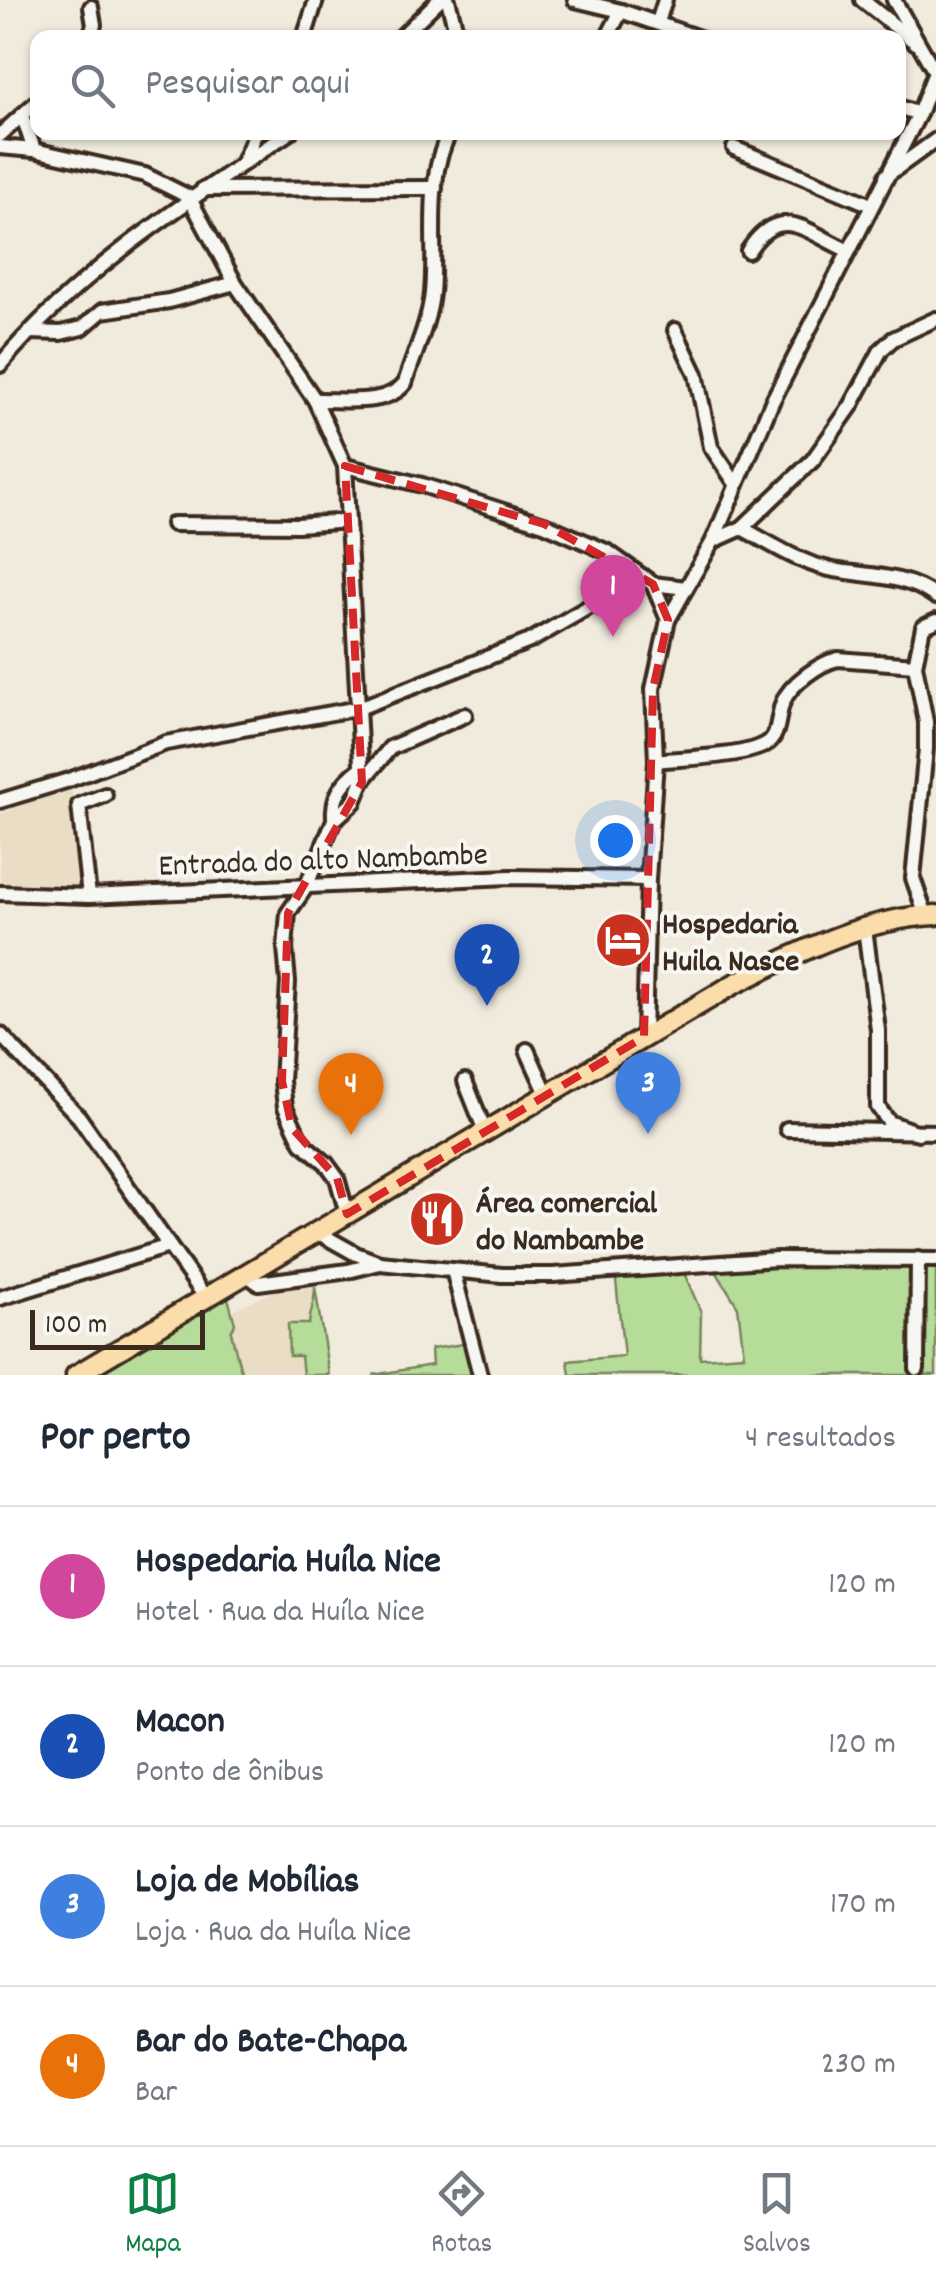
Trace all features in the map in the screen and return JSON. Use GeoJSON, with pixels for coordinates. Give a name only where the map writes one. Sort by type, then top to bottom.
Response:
{"type":"FeatureCollection","features":[{"type":"Feature","properties":{"kind":"main road"},"geometry":{"type":"LineString","coordinates":[[76,1375],[734,984],[800,952],[865,928],[931,916]]}},
{"type":"Feature","properties":{"kind":"street"},"geometry":{"type":"LineString","coordinates":[[307,30],[316,0]]}},
{"type":"Feature","properties":{"kind":"street"},"geometry":{"type":"LineString","coordinates":[[408,30],[440,0]]}},
{"type":"Feature","properties":{"kind":"street"},"geometry":{"type":"LineString","coordinates":[[448,0],[456,30]]}},
{"type":"Feature","properties":{"kind":"street"},"geometry":{"type":"LineString","coordinates":[[575,0],[678,30]]}},
{"type":"Feature","properties":{"kind":"street"},"geometry":{"type":"LineString","coordinates":[[653,30],[665,0]]}},
{"type":"Feature","properties":{"kind":"street"},"geometry":{"type":"LineString","coordinates":[[862,0],[899,30]]}},
{"type":"Feature","properties":{"kind":"street"},"geometry":{"type":"LineString","coordinates":[[894,0],[936,72],[906,138]]}},
{"type":"Feature","properties":{"kind":"street"},"geometry":{"type":"LineString","coordinates":[[91,7],[92,30]]}},
{"type":"Feature","properties":{"kind":"street"},"geometry":{"type":"LineString","coordinates":[[611,30],[621,11]]}},
{"type":"Feature","properties":{"kind":"street"},"geometry":{"type":"LineString","coordinates":[[906,35],[918,45]]}},
{"type":"Feature","properties":{"kind":"street"},"geometry":{"type":"LineString","coordinates":[[0,136],[30,110]]}},
{"type":"Feature","properties":{"kind":"street"},"geometry":{"type":"LineString","coordinates":[[906,110],[919,114]]}},
{"type":"Feature","properties":{"kind":"street"},"geometry":{"type":"LineString","coordinates":[[24,117],[30,137]]}},
{"type":"Feature","properties":{"kind":"street"},"geometry":{"type":"LineString","coordinates":[[31,140],[34,150]]}},
{"type":"Feature","properties":{"kind":"street"},"geometry":{"type":"LineString","coordinates":[[242,164],[252,140]]}},
{"type":"Feature","properties":{"kind":"street"},"geometry":{"type":"LineString","coordinates":[[0,365],[30,332],[196,193],[278,140]]}},
{"type":"Feature","properties":{"kind":"street"},"geometry":{"type":"LineString","coordinates":[[315,400],[384,398],[397,392],[405,382],[432,297],[436,188],[446,140]]}},
{"type":"Feature","properties":{"kind":"street"},"geometry":{"type":"LineString","coordinates":[[644,1037],[656,761],[654,689],[668,620],[713,541],[772,402],[905,140]]}},
{"type":"Feature","properties":{"kind":"street"},"geometry":{"type":"LineString","coordinates":[[884,178],[936,140]]}},
{"type":"Feature","properties":{"kind":"street"},"geometry":{"type":"LineString","coordinates":[[0,148],[34,150],[145,175],[196,193],[436,188]]}},
{"type":"Feature","properties":{"kind":"street"},"geometry":{"type":"LineString","coordinates":[[734,148],[870,204]]}},
{"type":"Feature","properties":{"kind":"street"},"geometry":{"type":"LineString","coordinates":[[196,193],[235,282],[315,400],[345,466],[361,776],[354,802],[334,820],[306,887],[288,913],[282,1080],[285,1107],[302,1142],[337,1178],[347,1214]]}},
{"type":"Feature","properties":{"kind":"street"},"geometry":{"type":"LineString","coordinates":[[748,251],[760,233],[776,223],[789,223],[847,250]]}},
{"type":"Feature","properties":{"kind":"street"},"geometry":{"type":"LineString","coordinates":[[30,332],[72,331],[82,328],[102,311],[169,301],[235,282]]}},
{"type":"Feature","properties":{"kind":"street"},"geometry":{"type":"LineString","coordinates":[[713,541],[742,528],[813,460],[852,406],[881,350],[893,339],[936,319]]}},
{"type":"Feature","properties":{"kind":"street"},"geometry":{"type":"LineString","coordinates":[[675,330],[696,374],[710,447],[736,484]]}},
{"type":"Feature","properties":{"kind":"street"},"geometry":{"type":"LineString","coordinates":[[345,466],[422,484],[544,524],[608,552],[648,580],[686,588]]}},
{"type":"Feature","properties":{"kind":"street"},"geometry":{"type":"LineString","coordinates":[[174,524],[348,522]]}},
{"type":"Feature","properties":{"kind":"street"},"geometry":{"type":"LineString","coordinates":[[742,528],[811,564],[878,574],[924,588],[936,597]]}},
{"type":"Feature","properties":{"kind":"street"},"geometry":{"type":"LineString","coordinates":[[648,580],[668,620]]}},
{"type":"Feature","properties":{"kind":"street"},"geometry":{"type":"LineString","coordinates":[[0,801],[166,743],[359,708],[530,641],[648,580]]}},
{"type":"Feature","properties":{"kind":"street"},"geometry":{"type":"LineString","coordinates":[[931,916],[912,878],[926,750],[926,722],[915,665],[923,627],[936,621]]}},
{"type":"Feature","properties":{"kind":"street"},"geometry":{"type":"LineString","coordinates":[[656,761],[762,747],[775,735],[787,693],[826,662],[838,659],[915,665]]}},
{"type":"Feature","properties":{"kind":"street"},"geometry":{"type":"LineString","coordinates":[[361,776],[390,748],[465,715]]}},
{"type":"Feature","properties":{"kind":"street"},"geometry":{"type":"LineString","coordinates":[[88,896],[79,804],[105,795]]}},
{"type":"Feature","properties":{"kind":"street","name":"Entrada do alto Nambambe"},"geometry":{"type":"LineString","coordinates":[[0,893],[88,896],[510,877],[648,879]]}},
{"type":"Feature","properties":{"kind":"street"},"geometry":{"type":"LineString","coordinates":[[276,890],[288,913]]}},
{"type":"Feature","properties":{"kind":"street"},"geometry":{"type":"LineString","coordinates":[[865,928],[879,1040],[878,1106],[889,1122],[918,1133]]}},
{"type":"Feature","properties":{"kind":"street"},"geometry":{"type":"LineString","coordinates":[[0,1034],[79,1117],[205,1297]]}},
{"type":"Feature","properties":{"kind":"street"},"geometry":{"type":"LineString","coordinates":[[528,1050],[547,1094]]}},
{"type":"Feature","properties":{"kind":"street"},"geometry":{"type":"LineString","coordinates":[[465,1081],[485,1132]]}},
{"type":"Feature","properties":{"kind":"street"},"geometry":{"type":"LineString","coordinates":[[787,1128],[936,1132]]}},
{"type":"Feature","properties":{"kind":"street"},"geometry":{"type":"LineString","coordinates":[[316,1232],[380,1263],[553,1275],[777,1259],[936,1260]]}},
{"type":"Feature","properties":{"kind":"street"},"geometry":{"type":"LineString","coordinates":[[0,1298],[169,1246]]}},
{"type":"Feature","properties":{"kind":"street"},"geometry":{"type":"LineString","coordinates":[[918,1259],[918,1369]]}},
{"type":"Feature","properties":{"kind":"street"},"geometry":{"type":"LineString","coordinates":[[246,1274],[258,1283],[348,1272],[380,1263]]}},
{"type":"Feature","properties":{"kind":"street"},"geometry":{"type":"LineString","coordinates":[[453,1270],[480,1375]]}},
{"type":"Feature","properties":{"kind":"highlighted area"},"geometry":{"type":"Polygon","coordinates":[[[345,466],[544,524],[653,584],[668,620],[653,689],[644,1037],[347,1214],[337,1178],[292,1128],[282,1081],[288,913],[362,782],[345,466]]]}},
{"type":"Feature","properties":{"kind":"shaded area"},"geometry":{"type":"Polygon","coordinates":[[[71,786],[84,888],[0,885],[0,814],[71,786]]]}},
{"type":"Feature","properties":{"kind":"shaded area"},"geometry":{"type":"Polygon","coordinates":[[[283,1287],[315,1287],[329,1375],[242,1375],[231,1332],[235,1324],[233,1310],[283,1287]]]}},
{"type":"Feature","properties":{"kind":"green space"},"geometry":{"type":"Polygon","coordinates":[[[936,1260],[936,1375],[570,1375],[568,1361],[624,1356],[615,1272],[681,1266],[701,1312],[700,1358],[744,1355],[738,1307],[711,1263],[936,1260]]]}},
{"type":"Feature","properties":{"kind":"green space"},"geometry":{"type":"Polygon","coordinates":[[[315,1287],[329,1375],[303,1375],[301,1356],[289,1356],[288,1324],[309,1324],[315,1287]]]}},
{"type":"Feature","properties":{"kind":"green space"},"geometry":{"type":"Polygon","coordinates":[[[227,1294],[242,1375],[92,1375],[227,1294]]]}},
{"type":"Feature","properties":{"kind":"green space"},"geometry":{"type":"Polygon","coordinates":[[[476,1342],[482,1375],[373,1375],[432,1365],[431,1349],[476,1342]]]}},
{"type":"Feature","properties":{"kind":"place","name":"Hospedaria Huíla Nice"},"geometry":{"type":"Point","coordinates":[613,637]}},
{"type":"Feature","properties":{"kind":"place","name":"Hospedaria Huila Nasce"},"geometry":{"type":"Point","coordinates":[623,940]}},
{"type":"Feature","properties":{"kind":"place","name":"Macon"},"geometry":{"type":"Point","coordinates":[487,1006]}},
{"type":"Feature","properties":{"kind":"place","name":"Loja de Mobílias"},"geometry":{"type":"Point","coordinates":[648,1134]}},
{"type":"Feature","properties":{"kind":"place","name":"Bar do Bate-Chapa"},"geometry":{"type":"Point","coordinates":[351,1135]}},
{"type":"Feature","properties":{"kind":"place","name":"Área comercial do Nambambe"},"geometry":{"type":"Point","coordinates":[437,1219]}}]}
